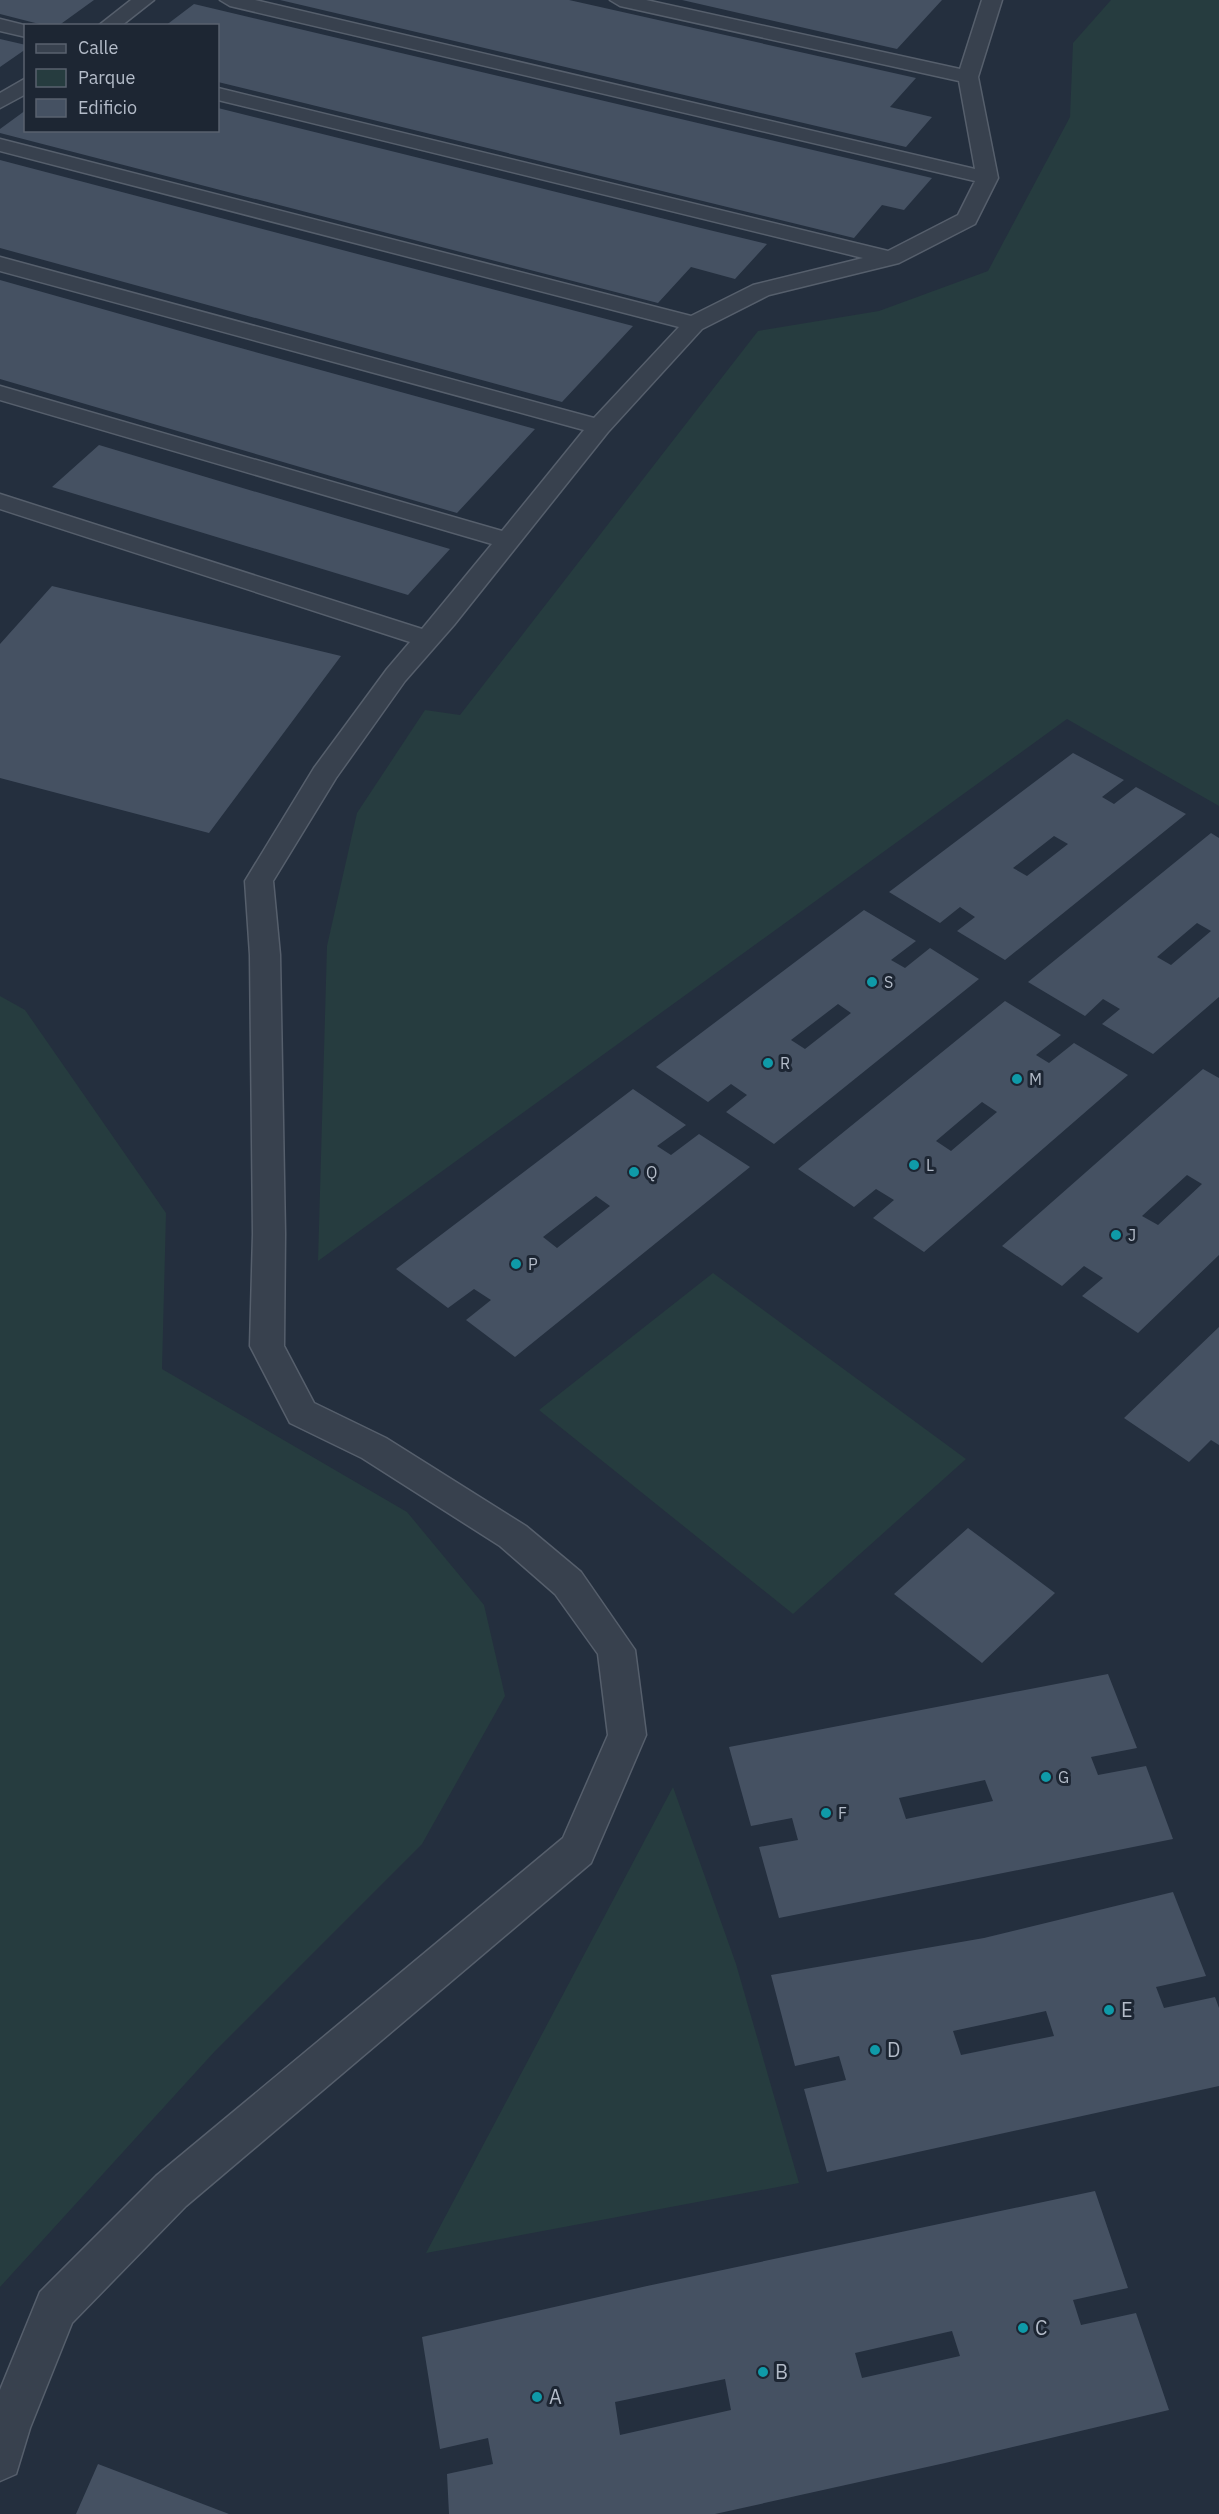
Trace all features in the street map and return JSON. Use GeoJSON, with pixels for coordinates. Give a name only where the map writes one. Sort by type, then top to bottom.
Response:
{"type":"FeatureCollection","features":[{"type":"Feature","properties":{"kind":"street"},"geometry":{"type":"LineString","coordinates":[[111,24],[144,0]]}},
{"type":"Feature","properties":{"kind":"street"},"geometry":{"type":"LineString","coordinates":[[230,0],[987,178]]}},
{"type":"Feature","properties":{"kind":"street"},"geometry":{"type":"LineString","coordinates":[[620,0],[968,77]]}},
{"type":"Feature","properties":{"kind":"street"},"geometry":{"type":"LineString","coordinates":[[0,2458],[7,2428],[56,2308],[171,2192],[577,1850],[627,1735],[616,1650],[568,1583],[513,1536],[374,1448],[302,1413],[267,1346],[269,1234],[265,956],[259,882],[324,774],[396,675],[599,427],[694,324],[761,290],[891,258],[967,219],[987,178],[968,77],[992,0]]}},
{"type":"Feature","properties":{"kind":"street"},"geometry":{"type":"LineString","coordinates":[[0,25],[24,31]]}},
{"type":"Feature","properties":{"kind":"street"},"geometry":{"type":"LineString","coordinates":[[0,102],[24,85]]}},
{"type":"Feature","properties":{"kind":"street"},"geometry":{"type":"LineString","coordinates":[[219,94],[891,258]]}},
{"type":"Feature","properties":{"kind":"street"},"geometry":{"type":"LineString","coordinates":[[0,145],[694,324]]}},
{"type":"Feature","properties":{"kind":"street"},"geometry":{"type":"LineString","coordinates":[[0,264],[599,427]]}},
{"type":"Feature","properties":{"kind":"street"},"geometry":{"type":"LineString","coordinates":[[0,393],[508,541]]}},
{"type":"Feature","properties":{"kind":"street"},"geometry":{"type":"LineString","coordinates":[[0,501],[426,639]]}},
{"type":"Feature","properties":{"kind":"green space"},"geometry":{"type":"Polygon","coordinates":[[[1111,0],[1219,0],[1219,806],[1067,719],[318,1261],[327,946],[357,813],[425,710],[460,715],[758,331],[879,311],[988,271],[1070,117],[1073,43],[1111,0]]]}},
{"type":"Feature","properties":{"kind":"green space"},"geometry":{"type":"Polygon","coordinates":[[[0,996],[25,1010],[166,1213],[162,1369],[407,1512],[484,1605],[505,1696],[422,1844],[215,2051],[0,2287],[0,996]]]}},
{"type":"Feature","properties":{"kind":"green space"},"geometry":{"type":"Polygon","coordinates":[[[713,1273],[966,1459],[793,1614],[539,1410],[713,1273]]]}},
{"type":"Feature","properties":{"kind":"green space"},"geometry":{"type":"Polygon","coordinates":[[[673,1787],[736,1964],[799,2183],[426,2253],[673,1787]]]}},
{"type":"Feature","properties":{"kind":"building"},"geometry":{"type":"Polygon","coordinates":[[[0,0],[94,0],[61,24],[39,24],[0,14],[0,0]]]}},
{"type":"Feature","properties":{"kind":"building"},"geometry":{"type":"Polygon","coordinates":[[[280,0],[569,0],[916,78],[890,107],[932,117],[906,147],[280,0]]]}},
{"type":"Feature","properties":{"kind":"building"},"geometry":{"type":"Polygon","coordinates":[[[682,0],[942,0],[897,49],[682,0]]]}},
{"type":"Feature","properties":{"kind":"building"},"geometry":{"type":"Polygon","coordinates":[[[194,4],[932,178],[904,210],[882,205],[854,238],[219,82],[219,24],[168,24],[194,4]]]}},
{"type":"Feature","properties":{"kind":"building"},"geometry":{"type":"Polygon","coordinates":[[[0,39],[24,45],[24,50],[0,67],[0,39]]]}},
{"type":"Feature","properties":{"kind":"building"},"geometry":{"type":"Polygon","coordinates":[[[219,108],[767,244],[735,279],[691,267],[658,303],[0,133],[0,129],[24,111],[24,132],[219,132],[219,108]]]}},
{"type":"Feature","properties":{"kind":"building"},"geometry":{"type":"Polygon","coordinates":[[[0,160],[633,326],[562,402],[0,248],[0,160]]]}},
{"type":"Feature","properties":{"kind":"building"},"geometry":{"type":"Polygon","coordinates":[[[0,280],[535,429],[457,513],[0,379],[0,280]]]}},
{"type":"Feature","properties":{"kind":"building"},"geometry":{"type":"Polygon","coordinates":[[[99,445],[450,549],[408,595],[52,487],[99,445]]]}},
{"type":"Feature","properties":{"kind":"building"},"geometry":{"type":"Polygon","coordinates":[[[52,586],[341,656],[209,833],[0,778],[0,644],[52,586]]]}},
{"type":"Feature","properties":{"kind":"building"},"geometry":{"type":"Polygon","coordinates":[[[1073,753],[1124,780],[1102,797],[1114,804],[1136,787],[1186,814],[1005,960],[957,931],[975,917],[960,907],[940,923],[889,892],[1073,753]],[[1054,836],[1013,868],[1027,876],[1068,844],[1054,836]]]}},
{"type":"Feature","properties":{"kind":"building"},"geometry":{"type":"Polygon","coordinates":[[[1211,833],[1219,838],[1219,997],[1153,1054],[1102,1024],[1120,1009],[1103,999],[1085,1016],[1028,982],[1211,833]],[[1197,923],[1157,957],[1171,965],[1211,931],[1197,923]]]}},
{"type":"Feature","properties":{"kind":"building"},"geometry":{"type":"Polygon","coordinates":[[[864,910],[916,941],[891,960],[905,968],[930,948],[979,979],[774,1144],[726,1112],[747,1095],[731,1084],[708,1102],[656,1067],[864,910]],[[838,1004],[791,1040],[805,1049],[851,1013],[838,1004]]]}},
{"type":"Feature","properties":{"kind":"building"},"geometry":{"type":"Polygon","coordinates":[[[1005,1001],[1061,1035],[1036,1055],[1049,1063],[1074,1043],[1128,1075],[924,1252],[873,1218],[894,1200],[876,1189],[854,1207],[798,1169],[1005,1001]],[[982,1102],[936,1141],[951,1151],[997,1112],[982,1102]]]}},
{"type":"Feature","properties":{"kind":"building","name":"J"},"geometry":{"type":"Polygon","coordinates":[[[1203,1069],[1219,1078],[1219,1255],[1138,1333],[1082,1296],[1103,1278],[1084,1266],[1062,1286],[1002,1246],[1203,1069]],[[1187,1175],[1142,1216],[1158,1225],[1202,1184],[1187,1175]]]}},
{"type":"Feature","properties":{"kind":"building"},"geometry":{"type":"Polygon","coordinates":[[[633,1089],[686,1125],[657,1146],[671,1155],[699,1134],[750,1167],[515,1357],[466,1320],[491,1300],[474,1289],[448,1308],[396,1269],[633,1089]],[[596,1196],[543,1237],[557,1248],[610,1206],[596,1196]]]}},
{"type":"Feature","properties":{"kind":"building"},"geometry":{"type":"Polygon","coordinates":[[[1219,1327],[1219,1445],[1211,1440],[1189,1462],[1124,1418],[1219,1327]]]}},
{"type":"Feature","properties":{"kind":"building"},"geometry":{"type":"Polygon","coordinates":[[[968,1528],[1055,1593],[982,1663],[894,1594],[968,1528]]]}},
{"type":"Feature","properties":{"kind":"building"},"geometry":{"type":"Polygon","coordinates":[[[1108,1674],[1137,1748],[1091,1757],[1098,1775],[1146,1766],[1173,1839],[779,1918],[759,1847],[798,1840],[792,1818],[751,1826],[729,1747],[1108,1674]],[[985,1780],[899,1798],[906,1819],[993,1801],[985,1780]]]}},
{"type":"Feature","properties":{"kind":"building"},"geometry":{"type":"Polygon","coordinates":[[[1173,1892],[1206,1976],[1156,1987],[1164,2008],[1215,1997],[1219,2008],[1219,2086],[827,2172],[804,2089],[846,2080],[839,2056],[795,2066],[771,1975],[984,1938],[1173,1892]],[[1046,2011],[953,2031],[961,2055],[1054,2036],[1046,2011]]]}},
{"type":"Feature","properties":{"kind":"building"},"geometry":{"type":"Polygon","coordinates":[[[1095,2191],[1128,2288],[1073,2300],[1081,2325],[1136,2313],[1169,2410],[715,2514],[449,2514],[447,2474],[493,2464],[488,2438],[440,2449],[422,2337],[647,2286],[1095,2191]],[[952,2331],[855,2353],[862,2378],[960,2356],[952,2331]],[[725,2379],[615,2402],[620,2435],[731,2410],[725,2379]]]}},
{"type":"Feature","properties":{"kind":"building"},"geometry":{"type":"Polygon","coordinates":[[[98,2464],[229,2514],[76,2514],[98,2464]]]}},
{"type":"Feature","properties":{"kind":"place","name":"S"},"geometry":{"type":"Point","coordinates":[872,982]}},
{"type":"Feature","properties":{"kind":"place","name":"R"},"geometry":{"type":"Point","coordinates":[768,1063]}},
{"type":"Feature","properties":{"kind":"place","name":"M"},"geometry":{"type":"Point","coordinates":[1017,1079]}},
{"type":"Feature","properties":{"kind":"place","name":"L"},"geometry":{"type":"Point","coordinates":[914,1165]}},
{"type":"Feature","properties":{"kind":"place","name":"Q"},"geometry":{"type":"Point","coordinates":[634,1172]}},
{"type":"Feature","properties":{"kind":"place","name":"J"},"geometry":{"type":"Point","coordinates":[1116,1235]}},
{"type":"Feature","properties":{"kind":"place","name":"P"},"geometry":{"type":"Point","coordinates":[516,1264]}},
{"type":"Feature","properties":{"kind":"place","name":"G"},"geometry":{"type":"Point","coordinates":[1046,1777]}},
{"type":"Feature","properties":{"kind":"place","name":"F"},"geometry":{"type":"Point","coordinates":[826,1813]}},
{"type":"Feature","properties":{"kind":"place","name":"E"},"geometry":{"type":"Point","coordinates":[1109,2010]}},
{"type":"Feature","properties":{"kind":"place","name":"D"},"geometry":{"type":"Point","coordinates":[875,2050]}},
{"type":"Feature","properties":{"kind":"place","name":"C"},"geometry":{"type":"Point","coordinates":[1023,2328]}},
{"type":"Feature","properties":{"kind":"place","name":"B"},"geometry":{"type":"Point","coordinates":[763,2372]}},
{"type":"Feature","properties":{"kind":"place","name":"A"},"geometry":{"type":"Point","coordinates":[537,2397]}}]}
